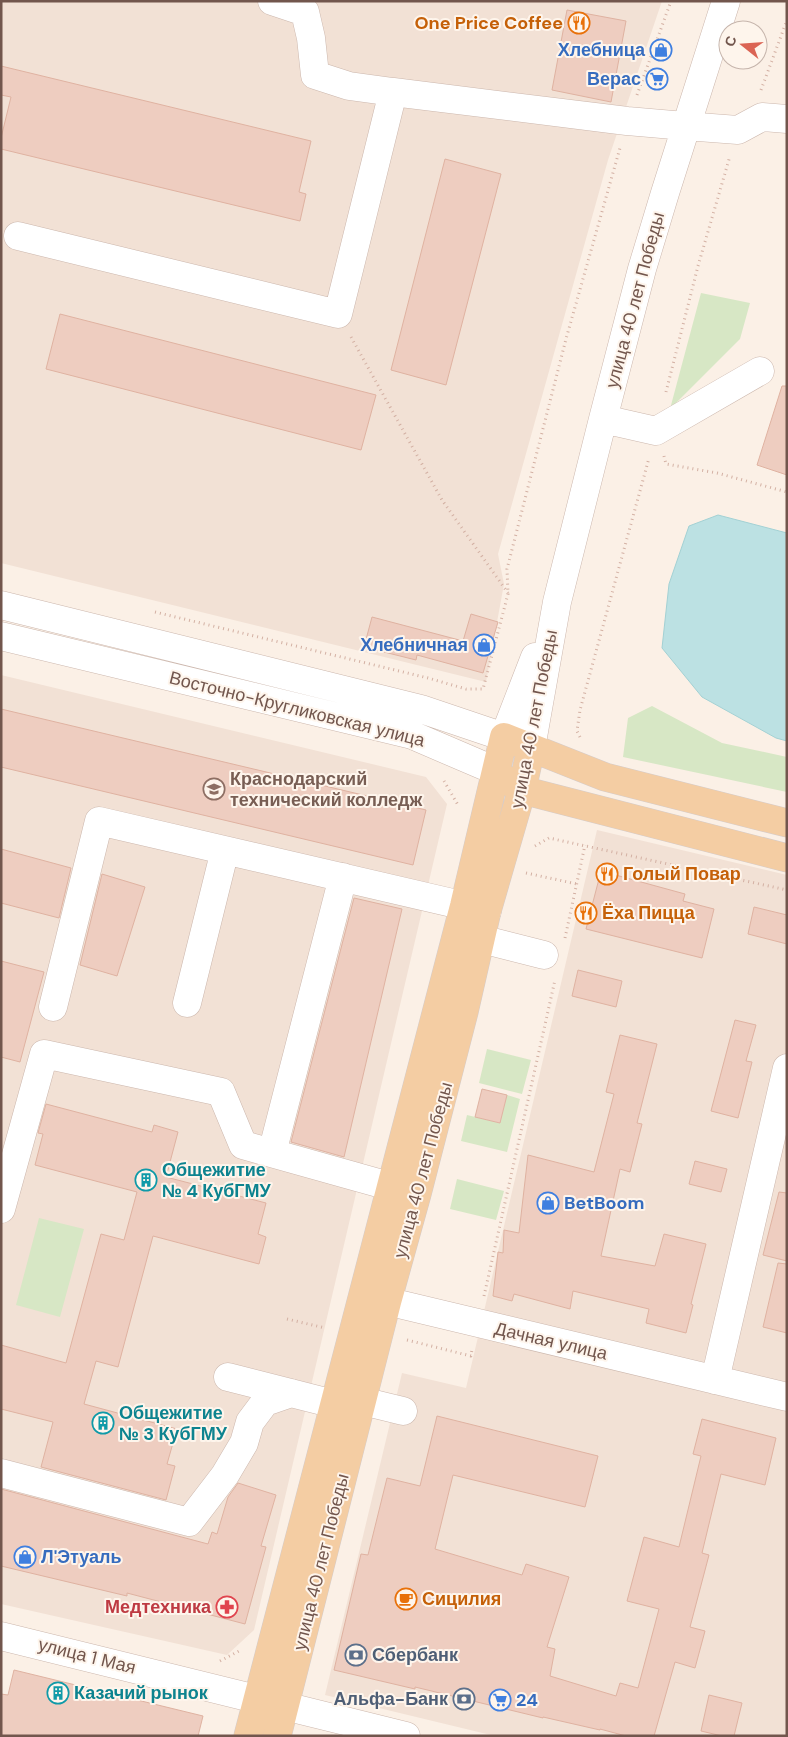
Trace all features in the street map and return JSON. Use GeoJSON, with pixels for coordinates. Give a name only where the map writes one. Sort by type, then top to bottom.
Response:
{"type":"FeatureCollection","features":[{"type":"Feature","properties":{"kind":"main road","name":"Восточно-Кругликовская улица"},"geometry":{"type":"LineString","coordinates":[[504,737],[605,777],[787,823]]}},
{"type":"Feature","properties":{"kind":"main road","name":"улица 40 лет Победы"},"geometry":{"type":"LineString","coordinates":[[277,1736],[387,1302],[417,1194],[480,939],[475,909],[496,772],[504,737]]}},
{"type":"Feature","properties":{"kind":"main road","name":"улица 40 лет Победы"},"geometry":{"type":"LineString","coordinates":[[258,1698],[391,1186],[475,909],[522,790],[531,748]]}},
{"type":"Feature","properties":{"kind":"main road","name":"Восточно-Кругликовская улица"},"geometry":{"type":"LineString","coordinates":[[496,772],[522,790],[787,858]]}},
{"type":"Feature","properties":{"kind":"main road"},"geometry":{"type":"LineString","coordinates":[[248,1736],[258,1698]]}},
{"type":"Feature","properties":{"kind":"street"},"geometry":{"type":"LineString","coordinates":[[272,1],[305,12],[311,38],[315,75],[349,86],[627,121],[738,130],[762,117],[787,119]]}},
{"type":"Feature","properties":{"kind":"street","name":"улица 40 лет Победы"},"geometry":{"type":"LineString","coordinates":[[531,748],[557,602],[642,269],[685,126],[726,1]]}},
{"type":"Feature","properties":{"kind":"street"},"geometry":{"type":"LineString","coordinates":[[18,236],[338,314],[393,92]]}},
{"type":"Feature","properties":{"kind":"street"},"geometry":{"type":"LineString","coordinates":[[603,419],[656,432],[760,371]]}},
{"type":"Feature","properties":{"kind":"street","name":"улица 40 лет Победы"},"geometry":{"type":"LineString","coordinates":[[504,737],[557,602]]}},
{"type":"Feature","properties":{"kind":"street","name":"Восточно-Кругликовская улица"},"geometry":{"type":"LineString","coordinates":[[1,605],[420,709],[504,737]]}},
{"type":"Feature","properties":{"kind":"street","name":"Восточно-Кругликовская улица"},"geometry":{"type":"LineString","coordinates":[[1,636],[412,735],[496,772]]}},
{"type":"Feature","properties":{"kind":"street"},"geometry":{"type":"LineString","coordinates":[[53,1007],[99,821],[475,909]]}},
{"type":"Feature","properties":{"kind":"street"},"geometry":{"type":"LineString","coordinates":[[187,1003],[225,850]]}},
{"type":"Feature","properties":{"kind":"street"},"geometry":{"type":"LineString","coordinates":[[272,1153],[343,877]]}},
{"type":"Feature","properties":{"kind":"street"},"geometry":{"type":"LineString","coordinates":[[480,939],[554,948]]}},
{"type":"Feature","properties":{"kind":"street"},"geometry":{"type":"LineString","coordinates":[[1,1209],[44,1054],[221,1092],[243,1145],[417,1194]]}},
{"type":"Feature","properties":{"kind":"street"},"geometry":{"type":"LineString","coordinates":[[714,1380],[787,1068]]}},
{"type":"Feature","properties":{"kind":"street","name":"Дачная улица"},"geometry":{"type":"LineString","coordinates":[[361,1296],[787,1397]]}},
{"type":"Feature","properties":{"kind":"street"},"geometry":{"type":"LineString","coordinates":[[228,1377],[334,1404]]}},
{"type":"Feature","properties":{"kind":"street"},"geometry":{"type":"LineString","coordinates":[[1,1473],[189,1522],[225,1475],[240,1451],[250,1422],[266,1402],[291,1393]]}},
{"type":"Feature","properties":{"kind":"street"},"geometry":{"type":"LineString","coordinates":[[362,1401],[403,1411]]}},
{"type":"Feature","properties":{"kind":"street","name":"улица 1 Мая"},"geometry":{"type":"LineString","coordinates":[[1,1636],[406,1736]]}},
{"type":"Feature","properties":{"kind":"path"},"geometry":{"type":"LineString","coordinates":[[147,610],[428,678],[466,689],[483,689],[508,594],[507,569],[566,339],[627,121],[671,1]]}},
{"type":"Feature","properties":{"kind":"path"},"geometry":{"type":"LineString","coordinates":[[584,744],[577,731],[580,710],[656,432],[698,266]]}},
{"type":"Feature","properties":{"kind":"path"},"geometry":{"type":"LineString","coordinates":[[338,314],[442,500],[508,594]]}},
{"type":"Feature","properties":{"kind":"path"},"geometry":{"type":"LineString","coordinates":[[656,432],[666,464],[717,473],[787,492]]}},
{"type":"Feature","properties":{"kind":"path"},"geometry":{"type":"LineString","coordinates":[[529,850],[549,838],[787,890]]}},
{"type":"Feature","properties":{"kind":"path"},"geometry":{"type":"LineString","coordinates":[[554,948],[577,884],[585,846]]}},
{"type":"Feature","properties":{"kind":"path"},"geometry":{"type":"LineString","coordinates":[[525,873],[577,884]]}},
{"type":"Feature","properties":{"kind":"path"},"geometry":{"type":"LineString","coordinates":[[402,1339],[471,1356],[555,979]]}},
{"type":"Feature","properties":{"kind":"path"},"geometry":{"type":"LineString","coordinates":[[287,1319],[330,1329]]}},
{"type":"Feature","properties":{"kind":"shaded area"},"geometry":{"type":"Polygon","coordinates":[[[1,1],[662,1],[608,160],[498,554],[504,584],[486,682],[1,563],[1,1]]]}},
{"type":"Feature","properties":{"kind":"shaded area"},"geometry":{"type":"Polygon","coordinates":[[[1,675],[426,777],[447,804],[254,1630],[227,1655],[1,1604],[1,675]]]}},
{"type":"Feature","properties":{"kind":"shaded area"},"geometry":{"type":"Polygon","coordinates":[[[597,830],[787,875],[787,1736],[495,1736],[325,1695],[402,1373],[466,1388],[597,830]]]}},
{"type":"Feature","properties":{"kind":"green space"},"geometry":{"type":"Polygon","coordinates":[[[701,293],[750,303],[740,339],[670,409],[701,293]]]}},
{"type":"Feature","properties":{"kind":"green space"},"geometry":{"type":"Polygon","coordinates":[[[652,706],[722,743],[787,757],[787,792],[623,757],[628,718],[652,706]]]}},
{"type":"Feature","properties":{"kind":"green space"},"geometry":{"type":"Polygon","coordinates":[[[487,1049],[531,1060],[522,1094],[479,1083],[487,1049]]]}},
{"type":"Feature","properties":{"kind":"green space"},"geometry":{"type":"Polygon","coordinates":[[[507,1095],[520,1099],[507,1152],[461,1141],[467,1115],[500,1123],[507,1095]]]}},
{"type":"Feature","properties":{"kind":"green space"},"geometry":{"type":"Polygon","coordinates":[[[457,1179],[504,1191],[496,1220],[450,1209],[457,1179]]]}},
{"type":"Feature","properties":{"kind":"green space"},"geometry":{"type":"Polygon","coordinates":[[[39,1218],[84,1229],[60,1317],[16,1305],[39,1218]]]}},
{"type":"Feature","properties":{"kind":"water"},"geometry":{"type":"Polygon","coordinates":[[[718,515],[787,533],[787,741],[776,738],[702,697],[662,648],[669,584],[689,526],[718,515]]]}},
{"type":"Feature","properties":{"kind":"building"},"geometry":{"type":"Polygon","coordinates":[[[567,10],[626,21],[611,102],[552,90],[567,10]]]}},
{"type":"Feature","properties":{"kind":"building"},"geometry":{"type":"Polygon","coordinates":[[[1,66],[311,141],[299,192],[306,194],[300,221],[1,149],[1,138],[11,97],[1,95],[1,66]]]}},
{"type":"Feature","properties":{"kind":"building"},"geometry":{"type":"Polygon","coordinates":[[[445,159],[501,174],[446,385],[391,370],[445,159]]]}},
{"type":"Feature","properties":{"kind":"building"},"geometry":{"type":"Polygon","coordinates":[[[60,314],[376,395],[361,450],[46,369],[60,314]]]}},
{"type":"Feature","properties":{"kind":"building"},"geometry":{"type":"Polygon","coordinates":[[[782,386],[787,386],[787,475],[757,465],[782,386]]]}},
{"type":"Feature","properties":{"kind":"building"},"geometry":{"type":"Polygon","coordinates":[[[471,614],[498,622],[483,673],[417,655],[416,660],[364,647],[372,617],[463,641],[471,614]]]}},
{"type":"Feature","properties":{"kind":"building","name":"Краснодарский технический колледж"},"geometry":{"type":"Polygon","coordinates":[[[1,709],[426,810],[413,865],[1,767],[1,709]]]}},
{"type":"Feature","properties":{"kind":"building"},"geometry":{"type":"Polygon","coordinates":[[[1,849],[71,868],[59,918],[1,903],[1,849]]]}},
{"type":"Feature","properties":{"kind":"building"},"geometry":{"type":"Polygon","coordinates":[[[601,871],[685,894],[683,901],[714,909],[702,958],[586,929],[601,871]]]}},
{"type":"Feature","properties":{"kind":"building"},"geometry":{"type":"Polygon","coordinates":[[[102,874],[145,887],[117,976],[80,965],[102,874]]]}},
{"type":"Feature","properties":{"kind":"building"},"geometry":{"type":"Polygon","coordinates":[[[354,898],[402,909],[344,1157],[291,1142],[354,898]]]}},
{"type":"Feature","properties":{"kind":"building"},"geometry":{"type":"Polygon","coordinates":[[[754,907],[787,915],[787,944],[748,934],[754,907]]]}},
{"type":"Feature","properties":{"kind":"building"},"geometry":{"type":"Polygon","coordinates":[[[1,961],[44,972],[20,1062],[1,1057],[1,961]]]}},
{"type":"Feature","properties":{"kind":"building"},"geometry":{"type":"Polygon","coordinates":[[[578,970],[622,981],[616,1007],[572,996],[578,970]]]}},
{"type":"Feature","properties":{"kind":"building"},"geometry":{"type":"Polygon","coordinates":[[[735,1020],[756,1025],[746,1061],[752,1062],[738,1118],[711,1111],[735,1020]]]}},
{"type":"Feature","properties":{"kind":"building"},"geometry":{"type":"Polygon","coordinates":[[[620,1035],[657,1044],[637,1123],[642,1124],[630,1172],[620,1169],[601,1256],[655,1266],[664,1234],[706,1244],[686,1333],[646,1323],[649,1309],[573,1291],[570,1309],[514,1294],[512,1301],[493,1296],[498,1252],[503,1253],[504,1230],[519,1233],[528,1155],[594,1172],[614,1094],[606,1092],[620,1035]]]}},
{"type":"Feature","properties":{"kind":"building"},"geometry":{"type":"Polygon","coordinates":[[[482,1089],[507,1095],[500,1123],[475,1117],[482,1089]]]}},
{"type":"Feature","properties":{"kind":"building"},"geometry":{"type":"Polygon","coordinates":[[[46,1104],[152,1132],[154,1125],[178,1132],[166,1177],[266,1203],[258,1234],[266,1237],[259,1264],[153,1236],[118,1367],[96,1361],[84,1404],[177,1429],[167,1464],[175,1466],[166,1500],[41,1467],[53,1422],[1,1409],[1,1345],[66,1363],[101,1234],[124,1240],[137,1192],[35,1165],[43,1134],[38,1133],[46,1104]]]}},
{"type":"Feature","properties":{"kind":"building"},"geometry":{"type":"Polygon","coordinates":[[[695,1161],[727,1169],[721,1192],[689,1184],[695,1161]]]}},
{"type":"Feature","properties":{"kind":"building"},"geometry":{"type":"Polygon","coordinates":[[[779,1192],[787,1193],[787,1261],[763,1255],[779,1192]]]}},
{"type":"Feature","properties":{"kind":"building"},"geometry":{"type":"Polygon","coordinates":[[[778,1263],[787,1264],[787,1333],[763,1327],[778,1263]]]}},
{"type":"Feature","properties":{"kind":"building"},"geometry":{"type":"Polygon","coordinates":[[[437,1416],[598,1456],[585,1507],[453,1475],[435,1549],[522,1575],[526,1564],[569,1577],[547,1647],[555,1649],[550,1676],[616,1696],[620,1683],[638,1688],[659,1609],[627,1601],[644,1537],[679,1547],[701,1456],[693,1454],[702,1419],[776,1438],[765,1485],[721,1474],[702,1553],[709,1555],[690,1627],[705,1631],[695,1668],[675,1662],[654,1736],[626,1736],[334,1670],[361,1554],[368,1555],[387,1478],[420,1486],[437,1416]]]}},
{"type":"Feature","properties":{"kind":"building"},"geometry":{"type":"Polygon","coordinates":[[[238,1483],[276,1495],[261,1546],[266,1547],[245,1624],[127,1593],[127,1596],[1,1566],[1,1489],[208,1544],[212,1532],[217,1534],[228,1497],[238,1483]]]}},
{"type":"Feature","properties":{"kind":"building","name":"Казачий рынок"},"geometry":{"type":"Polygon","coordinates":[[[14,1670],[203,1716],[198,1736],[1,1736],[1,1694],[8,1695],[14,1670]]]}},
{"type":"Feature","properties":{"kind":"building"},"geometry":{"type":"Polygon","coordinates":[[[709,1695],[742,1703],[734,1736],[722,1736],[701,1731],[709,1695]]]}},
{"type":"Feature","properties":{"kind":"place","name":"One Price Coffee"},"geometry":{"type":"Point","coordinates":[579,23]}},
{"type":"Feature","properties":{"kind":"place","name":"Хлебница"},"geometry":{"type":"Point","coordinates":[661,50]}},
{"type":"Feature","properties":{"kind":"place","name":"Верас"},"geometry":{"type":"Point","coordinates":[657,79]}},
{"type":"Feature","properties":{"kind":"place","name":"Хлебничная"},"geometry":{"type":"Point","coordinates":[484,645]}},
{"type":"Feature","properties":{"kind":"place","name":"Краснодарский технический колледж"},"geometry":{"type":"Point","coordinates":[214,789]}},
{"type":"Feature","properties":{"kind":"place","name":"Голый Повар"},"geometry":{"type":"Point","coordinates":[607,874]}},
{"type":"Feature","properties":{"kind":"place","name":"Ёха Пицца"},"geometry":{"type":"Point","coordinates":[586,913]}},
{"type":"Feature","properties":{"kind":"place","name":"Общежитие № 4 КубГМУ"},"geometry":{"type":"Point","coordinates":[146,1180]}},
{"type":"Feature","properties":{"kind":"place","name":"BetBoom"},"geometry":{"type":"Point","coordinates":[548,1203]}},
{"type":"Feature","properties":{"kind":"place","name":"Общежитие № 3 КубГМУ"},"geometry":{"type":"Point","coordinates":[103,1423]}},
{"type":"Feature","properties":{"kind":"place","name":"Л'Этуаль"},"geometry":{"type":"Point","coordinates":[25,1557]}},
{"type":"Feature","properties":{"kind":"place","name":"Сицилия"},"geometry":{"type":"Point","coordinates":[406,1599]}},
{"type":"Feature","properties":{"kind":"place","name":"Медтехника"},"geometry":{"type":"Point","coordinates":[227,1607]}},
{"type":"Feature","properties":{"kind":"place","name":"Сбербанк"},"geometry":{"type":"Point","coordinates":[356,1655]}},
{"type":"Feature","properties":{"kind":"place","name":"Казачий рынок"},"geometry":{"type":"Point","coordinates":[58,1693]}},
{"type":"Feature","properties":{"kind":"place","name":"Альфа-Банк"},"geometry":{"type":"Point","coordinates":[464,1699]}},
{"type":"Feature","properties":{"kind":"place","name":"24"},"geometry":{"type":"Point","coordinates":[500,1700]}}]}
